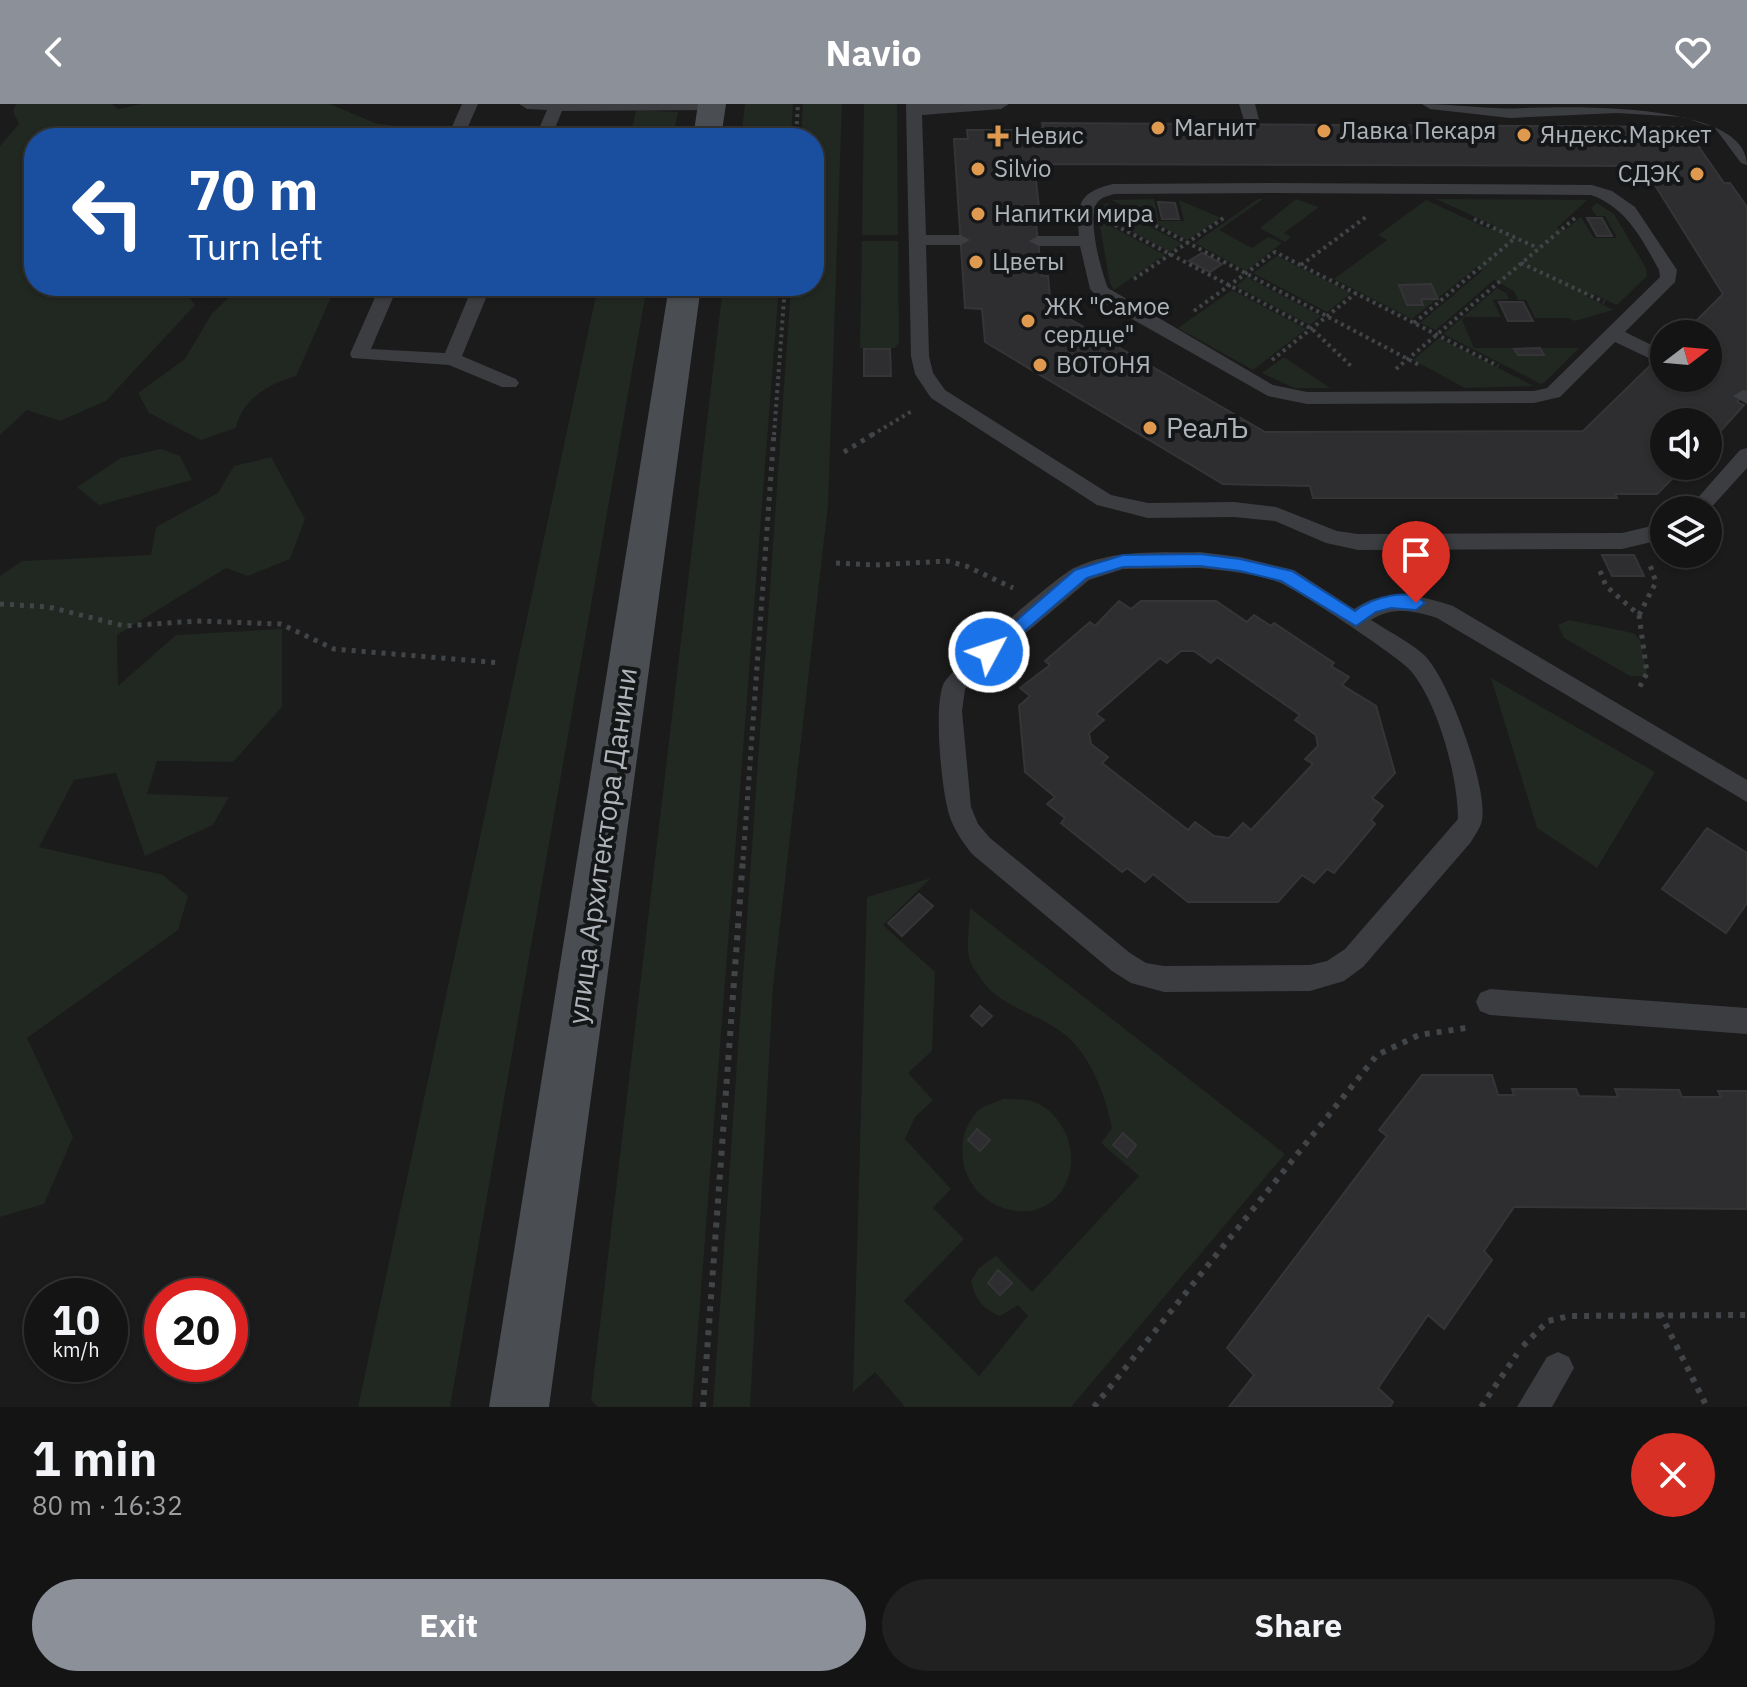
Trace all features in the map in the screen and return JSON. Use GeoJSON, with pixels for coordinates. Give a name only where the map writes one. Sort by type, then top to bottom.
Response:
{"type":"FeatureCollection","features":[{"type":"Feature","properties":{"kind":"street"},"geometry":{"type":"LineString","coordinates":[[708,128],[712,104]]}},
{"type":"Feature","properties":{"kind":"street","name":"улица Архитектора Данини"},"geometry":{"type":"LineString","coordinates":[[519,1407],[684,296]]}},
{"type":"Feature","properties":{"kind":"lane"},"geometry":{"type":"LineString","coordinates":[[459,128],[470,104]]}},
{"type":"Feature","properties":{"kind":"lane"},"geometry":{"type":"LineString","coordinates":[[527,104],[712,104]]}},
{"type":"Feature","properties":{"kind":"lane"},"geometry":{"type":"LineString","coordinates":[[1001,104],[915,108],[920,356],[924,374],[938,394],[1104,500],[1126,509],[1277,514],[1336,540],[1358,542],[1588,541],[1650,535]]}},
{"type":"Feature","properties":{"kind":"lane"},"geometry":{"type":"LineString","coordinates":[[1247,104],[1252,124]]}},
{"type":"Feature","properties":{"kind":"lane"},"geometry":{"type":"LineString","coordinates":[[1430,104],[1478,113],[1587,109],[1694,112],[1715,121],[1729,134],[1747,160]]}},
{"type":"Feature","properties":{"kind":"lane"},"geometry":{"type":"LineString","coordinates":[[547,128],[556,106]]}},
{"type":"Feature","properties":{"kind":"lane"},"geometry":{"type":"LineString","coordinates":[[1265,165],[1272,188]]}},
{"type":"Feature","properties":{"kind":"lane"},"geometry":{"type":"LineString","coordinates":[[1113,189],[1400,189],[1592,190],[1607,193],[1630,210],[1668,270],[1669,278],[1553,393],[1534,397],[1375,393],[1286,395],[1248,378],[1166,332],[1107,298],[1098,288],[1087,241],[1091,202],[1113,189]]}},
{"type":"Feature","properties":{"kind":"lane"},"geometry":{"type":"LineString","coordinates":[[918,240],[961,240]]}},
{"type":"Feature","properties":{"kind":"lane"},"geometry":{"type":"LineString","coordinates":[[1038,241],[1087,241]]}},
{"type":"Feature","properties":{"kind":"lane"},"geometry":{"type":"LineString","coordinates":[[385,296],[359,354],[452,359],[509,383]]}},
{"type":"Feature","properties":{"kind":"lane"},"geometry":{"type":"LineString","coordinates":[[452,359],[478,296]]}},
{"type":"Feature","properties":{"kind":"lane"},"geometry":{"type":"LineString","coordinates":[[1614,334],[1650,351]]}},
{"type":"Feature","properties":{"kind":"lane"},"geometry":{"type":"LineString","coordinates":[[1710,496],[1747,455]]}},
{"type":"Feature","properties":{"kind":"lane"},"geometry":{"type":"LineString","coordinates":[[1200,560],[1240,565],[1286,576],[1356,620],[1416,661],[1432,678],[1442,697],[1470,804],[1470,821],[1354,958],[1334,972],[1310,978],[1164,979],[1141,974],[1121,962],[992,855],[968,830],[959,807],[950,711],[954,686],[969,668],[1081,574],[1123,561],[1200,560]]}},
{"type":"Feature","properties":{"kind":"lane"},"geometry":{"type":"LineString","coordinates":[[1356,620],[1371,608],[1391,602],[1416,603],[1445,612],[1747,792]]}},
{"type":"Feature","properties":{"kind":"lane"},"geometry":{"type":"LineString","coordinates":[[1490,1002],[1747,1021]]}},
{"type":"Feature","properties":{"kind":"lane"},"geometry":{"type":"LineString","coordinates":[[1533,1407],[1558,1368]]}},
{"type":"Feature","properties":{"kind":"path"},"geometry":{"type":"LineString","coordinates":[[797,128],[798,104]]}},
{"type":"Feature","properties":{"kind":"path"},"geometry":{"type":"LineString","coordinates":[[1107,298],[1272,188]]}},
{"type":"Feature","properties":{"kind":"path"},"geometry":{"type":"LineString","coordinates":[[1301,265],[1391,200],[1400,189]]}},
{"type":"Feature","properties":{"kind":"path"},"geometry":{"type":"LineString","coordinates":[[1091,202],[1170,254],[1312,329],[1375,393],[1408,359],[1607,193]]}},
{"type":"Feature","properties":{"kind":"path"},"geometry":{"type":"LineString","coordinates":[[1091,202],[1188,243],[1477,397]]}},
{"type":"Feature","properties":{"kind":"path"},"geometry":{"type":"LineString","coordinates":[[1414,323],[1515,238]]}},
{"type":"Feature","properties":{"kind":"path"},"geometry":{"type":"LineString","coordinates":[[1166,332],[1275,252],[1553,393]]}},
{"type":"Feature","properties":{"kind":"path"},"geometry":{"type":"LineString","coordinates":[[1521,263],[1634,315]]}},
{"type":"Feature","properties":{"kind":"path"},"geometry":{"type":"LineString","coordinates":[[1248,378],[1356,293]]}},
{"type":"Feature","properties":{"kind":"path"},"geometry":{"type":"LineString","coordinates":[[703,1407],[784,296]]}},
{"type":"Feature","properties":{"kind":"path"},"geometry":{"type":"LineString","coordinates":[[844,452],[904,415]]}},
{"type":"Feature","properties":{"kind":"path"},"geometry":{"type":"LineString","coordinates":[[1639,538],[1656,582],[1639,615],[1647,673]]}},
{"type":"Feature","properties":{"kind":"path"},"geometry":{"type":"LineString","coordinates":[[1588,541],[1606,586],[1639,615]]}},
{"type":"Feature","properties":{"kind":"path"},"geometry":{"type":"LineString","coordinates":[[836,563],[958,563],[1046,603]]}},
{"type":"Feature","properties":{"kind":"path"},"geometry":{"type":"LineString","coordinates":[[0,604],[49,607],[124,626],[197,621],[281,624],[334,649],[501,663]]}},
{"type":"Feature","properties":{"kind":"path"},"geometry":{"type":"LineString","coordinates":[[1094,1407],[1377,1055],[1397,1041],[1426,1031],[1468,1028],[1490,1002]]}},
{"type":"Feature","properties":{"kind":"path"},"geometry":{"type":"LineString","coordinates":[[1481,1407],[1529,1336],[1548,1321],[1570,1316],[1660,1313],[1747,1315]]}},
{"type":"Feature","properties":{"kind":"path"},"geometry":{"type":"LineString","coordinates":[[1660,1313],[1707,1407]]}},
{"type":"Feature","properties":{"kind":"shaded area"},"geometry":{"type":"Polygon","coordinates":[[[16,104],[112,104],[118,109],[141,104],[330,104],[375,123],[408,128],[24,128],[24,296],[189,296],[195,305],[106,401],[60,421],[27,410],[0,435],[0,146],[19,124],[13,111],[16,104]]]}},
{"type":"Feature","properties":{"kind":"shaded area"},"geometry":{"type":"Polygon","coordinates":[[[745,104],[793,104],[792,128],[742,128],[745,104]]]}},
{"type":"Feature","properties":{"kind":"shaded area"},"geometry":{"type":"Polygon","coordinates":[[[803,104],[842,104],[828,505],[773,986],[750,1407],[713,1407],[790,296],[824,296],[824,128],[802,128],[803,104]]]}},
{"type":"Feature","properties":{"kind":"shaded area"},"geometry":{"type":"Polygon","coordinates":[[[864,104],[897,104],[898,235],[862,235],[864,104]]]}},
{"type":"Feature","properties":{"kind":"shaded area"},"geometry":{"type":"Polygon","coordinates":[[[636,110],[678,112],[675,128],[632,128],[636,110]]]}},
{"type":"Feature","properties":{"kind":"shaded area"},"geometry":{"type":"Polygon","coordinates":[[[1154,199],[1159,221],[1184,221],[1179,200],[1221,218],[1187,240],[1112,200],[1154,199]]]}},
{"type":"Feature","properties":{"kind":"shaded area"},"geometry":{"type":"Polygon","coordinates":[[[1258,199],[1263,199],[1219,230],[1252,248],[1268,237],[1282,243],[1246,271],[1195,243],[1258,199]]]}},
{"type":"Feature","properties":{"kind":"shaded area"},"geometry":{"type":"Polygon","coordinates":[[[1296,199],[1319,207],[1284,233],[1291,237],[1285,242],[1260,228],[1296,199]]]}},
{"type":"Feature","properties":{"kind":"shaded area"},"geometry":{"type":"Polygon","coordinates":[[[1436,199],[1587,200],[1557,228],[1564,231],[1581,217],[1594,238],[1617,238],[1605,216],[1596,216],[1591,208],[1597,203],[1614,214],[1646,268],[1647,276],[1617,305],[1593,294],[1587,296],[1613,310],[1575,321],[1568,318],[1535,318],[1526,300],[1518,300],[1514,291],[1494,280],[1436,330],[1420,323],[1482,271],[1478,266],[1412,319],[1334,279],[1387,240],[1378,235],[1426,200],[1489,229],[1495,226],[1436,199]]]}},
{"type":"Feature","properties":{"kind":"shaded area"},"geometry":{"type":"Polygon","coordinates":[[[1106,203],[1182,243],[1170,252],[1098,213],[1106,203]]]}},
{"type":"Feature","properties":{"kind":"shaded area"},"geometry":{"type":"Polygon","coordinates":[[[1099,220],[1165,255],[1114,290],[1110,284],[1099,220]]]}},
{"type":"Feature","properties":{"kind":"shaded area"},"geometry":{"type":"Polygon","coordinates":[[[862,241],[898,241],[899,342],[895,348],[860,348],[862,241]]]}},
{"type":"Feature","properties":{"kind":"shaded area"},"geometry":{"type":"Polygon","coordinates":[[[1277,256],[1351,293],[1327,312],[1253,273],[1277,256]]]}},
{"type":"Feature","properties":{"kind":"shaded area"},"geometry":{"type":"Polygon","coordinates":[[[1247,277],[1321,316],[1310,325],[1236,286],[1247,277]]]}},
{"type":"Feature","properties":{"kind":"shaded area"},"geometry":{"type":"Polygon","coordinates":[[[1497,288],[1509,299],[1493,300],[1501,317],[1465,317],[1462,320],[1474,348],[1579,348],[1541,384],[1443,334],[1497,288]]]}},
{"type":"Feature","properties":{"kind":"shaded area"},"geometry":{"type":"Polygon","coordinates":[[[1232,290],[1306,329],[1253,370],[1178,328],[1232,290]]]}},
{"type":"Feature","properties":{"kind":"shaded area"},"geometry":{"type":"Polygon","coordinates":[[[230,296],[332,296],[296,376],[258,394],[244,409],[236,428],[201,440],[149,413],[138,393],[185,359],[211,315],[230,296]]]}},
{"type":"Feature","properties":{"kind":"shaded area"},"geometry":{"type":"Polygon","coordinates":[[[596,296],[645,296],[450,1407],[358,1407],[596,296]]]}},
{"type":"Feature","properties":{"kind":"shaded area"},"geometry":{"type":"Polygon","coordinates":[[[722,296],[778,296],[692,1407],[598,1407],[591,1400],[722,296]]]}},
{"type":"Feature","properties":{"kind":"shaded area"},"geometry":{"type":"Polygon","coordinates":[[[1439,338],[1534,386],[1465,388],[1413,360],[1439,338]]]}},
{"type":"Feature","properties":{"kind":"shaded area"},"geometry":{"type":"Polygon","coordinates":[[[1284,357],[1330,388],[1294,388],[1262,373],[1284,357]]]}},
{"type":"Feature","properties":{"kind":"shaded area"},"geometry":{"type":"Polygon","coordinates":[[[161,449],[180,456],[192,480],[99,505],[77,487],[121,458],[161,449]]]}},
{"type":"Feature","properties":{"kind":"shaded area"},"geometry":{"type":"Polygon","coordinates":[[[271,457],[305,519],[290,559],[248,576],[226,568],[117,635],[118,686],[176,635],[282,629],[282,707],[233,762],[157,761],[147,794],[229,797],[213,825],[145,856],[116,773],[74,780],[39,847],[163,875],[188,896],[178,930],[27,1038],[73,1137],[44,1204],[0,1217],[0,576],[22,561],[151,555],[156,527],[218,493],[234,466],[271,457]]]}},
{"type":"Feature","properties":{"kind":"shaded area"},"geometry":{"type":"Polygon","coordinates":[[[1569,620],[1633,633],[1640,640],[1645,676],[1630,676],[1564,638],[1558,625],[1569,620]]]}},
{"type":"Feature","properties":{"kind":"shaded area"},"geometry":{"type":"Polygon","coordinates":[[[1491,678],[1655,772],[1597,868],[1537,828],[1491,678]]]}},
{"type":"Feature","properties":{"kind":"shaded area"},"geometry":{"type":"Polygon","coordinates":[[[931,878],[883,925],[935,972],[932,1051],[908,1073],[933,1100],[915,1117],[905,1139],[951,1189],[933,1208],[964,1239],[904,1301],[979,1376],[1028,1316],[1018,1305],[1000,1316],[984,1307],[971,1281],[979,1268],[996,1256],[1032,1292],[1139,1176],[1101,1143],[1112,1128],[1098,1081],[1079,1049],[1059,1030],[997,996],[973,968],[968,951],[970,908],[1285,1154],[1071,1407],[905,1407],[875,1372],[853,1392],[867,897],[931,878]]]}},
{"type":"Feature","properties":{"kind":"shaded area"},"geometry":{"type":"Polygon","coordinates":[[[1003,1099],[1040,1104],[1058,1120],[1069,1142],[1071,1166],[1068,1178],[1057,1197],[1041,1208],[1022,1211],[1004,1208],[986,1199],[972,1184],[964,1165],[966,1128],[980,1109],[1003,1099]]]}},
{"type":"Feature","properties":{"kind":"building","name":"ЖК \"Самое сердце\""},"geometry":{"type":"Polygon","coordinates":[[[1042,123],[1685,127],[1724,183],[1730,183],[1747,207],[1747,391],[1737,402],[1744,405],[1722,429],[1722,408],[1650,408],[1650,480],[1671,480],[1657,494],[1615,494],[1617,498],[1313,498],[1310,486],[1223,484],[985,342],[982,309],[965,308],[954,139],[968,139],[967,130],[1043,128],[1042,123]],[[1034,164],[1039,207],[1034,207],[1042,276],[1048,276],[1051,308],[1265,432],[1583,431],[1650,366],[1650,392],[1722,392],[1722,320],[1697,320],[1723,294],[1643,166],[1034,164]]]}},
{"type":"Feature","properties":{"kind":"building"},"geometry":{"type":"Polygon","coordinates":[[[1158,202],[1175,203],[1179,219],[1162,219],[1158,202]]]}},
{"type":"Feature","properties":{"kind":"building"},"geometry":{"type":"Polygon","coordinates":[[[1587,218],[1602,218],[1612,236],[1597,236],[1587,218]]]}},
{"type":"Feature","properties":{"kind":"building"},"geometry":{"type":"Polygon","coordinates":[[[1202,253],[1222,264],[1210,272],[1189,261],[1202,253]]]}},
{"type":"Feature","properties":{"kind":"building"},"geometry":{"type":"Polygon","coordinates":[[[1431,284],[1438,299],[1421,299],[1423,305],[1407,305],[1399,285],[1431,284]]]}},
{"type":"Feature","properties":{"kind":"building"},"geometry":{"type":"Polygon","coordinates":[[[1499,302],[1523,302],[1533,321],[1508,321],[1499,302]]]}},
{"type":"Feature","properties":{"kind":"building"},"geometry":{"type":"Polygon","coordinates":[[[1540,348],[1544,355],[1518,355],[1514,349],[1540,348]]]}},
{"type":"Feature","properties":{"kind":"building"},"geometry":{"type":"Polygon","coordinates":[[[864,349],[890,349],[891,376],[864,376],[864,349]]]}},
{"type":"Feature","properties":{"kind":"building"},"geometry":{"type":"Polygon","coordinates":[[[1602,555],[1634,555],[1644,576],[1612,576],[1602,555]]]}},
{"type":"Feature","properties":{"kind":"building"},"geometry":{"type":"Polygon","coordinates":[[[1119,601],[1131,609],[1141,601],[1216,601],[1247,622],[1254,615],[1271,626],[1274,623],[1334,663],[1331,666],[1349,677],[1342,685],[1376,706],[1395,773],[1372,798],[1383,806],[1371,820],[1375,824],[1334,873],[1327,869],[1314,883],[1302,875],[1278,902],[1188,902],[1153,874],[1145,882],[1127,868],[1122,872],[1061,823],[1065,818],[1047,804],[1055,797],[1025,772],[1019,706],[1030,696],[1020,688],[1050,665],[1045,661],[1090,622],[1095,626],[1119,601]],[[1181,651],[1167,663],[1160,658],[1096,714],[1104,720],[1089,733],[1091,744],[1108,757],[1102,763],[1188,830],[1195,822],[1214,836],[1229,838],[1243,823],[1251,830],[1313,764],[1305,759],[1318,746],[1316,735],[1295,720],[1300,715],[1217,657],[1211,663],[1194,651],[1181,651]]]}},
{"type":"Feature","properties":{"kind":"building"},"geometry":{"type":"Polygon","coordinates":[[[1707,828],[1747,853],[1747,903],[1726,933],[1662,889],[1707,828]]]}},
{"type":"Feature","properties":{"kind":"building"},"geometry":{"type":"Polygon","coordinates":[[[919,894],[933,906],[902,936],[888,923],[919,894]]]}},
{"type":"Feature","properties":{"kind":"building"},"geometry":{"type":"Polygon","coordinates":[[[980,1006],[992,1016],[982,1026],[971,1016],[980,1006]]]}},
{"type":"Feature","properties":{"kind":"building"},"geometry":{"type":"Polygon","coordinates":[[[1422,1075],[1492,1075],[1498,1095],[1514,1095],[1512,1089],[1576,1089],[1579,1096],[1618,1097],[1615,1089],[1679,1090],[1682,1097],[1721,1097],[1718,1091],[1747,1091],[1747,1209],[1514,1207],[1484,1251],[1492,1260],[1444,1329],[1428,1315],[1378,1388],[1393,1402],[1390,1407],[1229,1407],[1254,1375],[1227,1348],[1387,1136],[1379,1130],[1422,1075]]]}},
{"type":"Feature","properties":{"kind":"building"},"geometry":{"type":"Polygon","coordinates":[[[977,1129],[990,1140],[980,1151],[968,1140],[977,1129]]]}},
{"type":"Feature","properties":{"kind":"building"},"geometry":{"type":"Polygon","coordinates":[[[1123,1133],[1136,1145],[1127,1157],[1113,1145],[1123,1133]]]}},
{"type":"Feature","properties":{"kind":"building"},"geometry":{"type":"Polygon","coordinates":[[[998,1270],[1012,1283],[1000,1295],[988,1283],[998,1270]]]}},
{"type":"Feature","properties":{"kind":"place","name":"Магнит"},"geometry":{"type":"Point","coordinates":[1158,128]}},
{"type":"Feature","properties":{"kind":"place","name":"Лавка Пекаря"},"geometry":{"type":"Point","coordinates":[1324,131]}},
{"type":"Feature","properties":{"kind":"place","name":"Яндекс.Маркет"},"geometry":{"type":"Point","coordinates":[1524,135]}},
{"type":"Feature","properties":{"kind":"place","name":"Невис"},"geometry":{"type":"Point","coordinates":[998,136]}},
{"type":"Feature","properties":{"kind":"place","name":"Silvio"},"geometry":{"type":"Point","coordinates":[978,169]}},
{"type":"Feature","properties":{"kind":"place","name":"СДЭК"},"geometry":{"type":"Point","coordinates":[1697,174]}},
{"type":"Feature","properties":{"kind":"place","name":"Напитки мира"},"geometry":{"type":"Point","coordinates":[978,214]}},
{"type":"Feature","properties":{"kind":"place","name":"Цветы"},"geometry":{"type":"Point","coordinates":[976,262]}},
{"type":"Feature","properties":{"kind":"place","name":"ЖК \"Самое сердце\""},"geometry":{"type":"Point","coordinates":[1028,321]}},
{"type":"Feature","properties":{"kind":"place","name":"ВОТОНЯ"},"geometry":{"type":"Point","coordinates":[1040,365]}},
{"type":"Feature","properties":{"kind":"place","name":"РеалЪ"},"geometry":{"type":"Point","coordinates":[1150,428]}},
{"type":"Feature","properties":{"kind":"route"},"geometry":{"type":"LineString","coordinates":[[989,652],[1081,574],[1123,561],[1200,560],[1240,565],[1286,576],[1356,620],[1371,608],[1391,602],[1416,603]]}}]}
